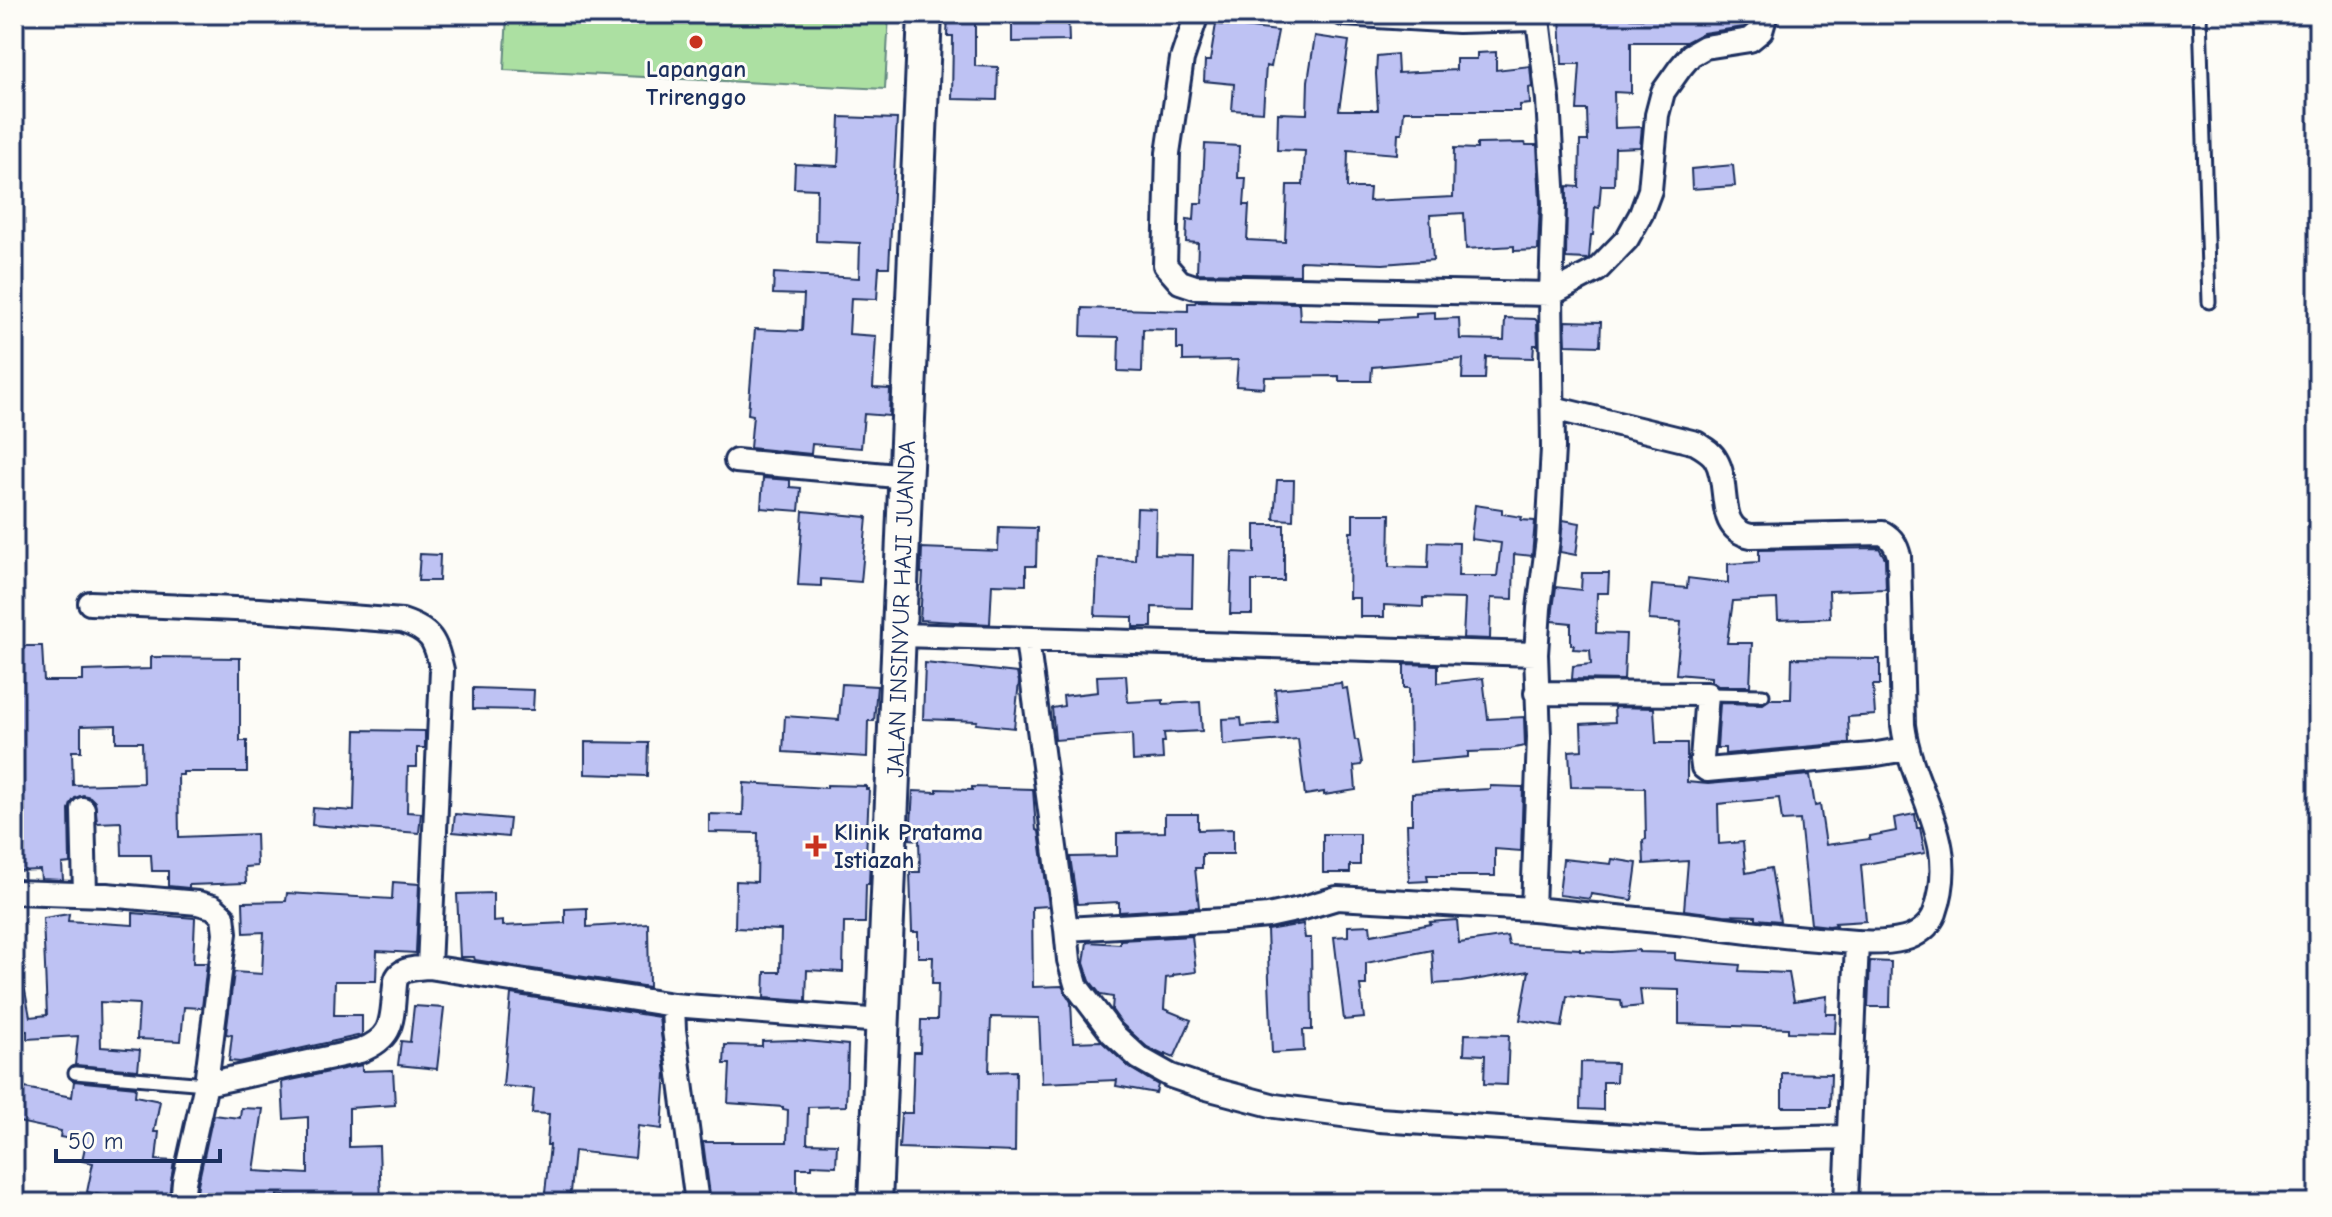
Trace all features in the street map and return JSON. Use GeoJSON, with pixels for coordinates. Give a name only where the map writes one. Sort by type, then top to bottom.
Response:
{"type":"FeatureCollection","features":[{"type":"Feature","properties":{"kind":"main road","name":"JALAN INSINYUR HAJI JUANDA"},"geometry":{"type":"LineString","coordinates":[[875,1203],[925,14]]}},
{"type":"Feature","properties":{"kind":"street"},"geometry":{"type":"LineString","coordinates":[[1197,14],[1182,59],[1168,153],[1165,265],[1180,282],[1195,287],[1551,294],[1597,270],[1627,239],[1650,190],[1657,115],[1663,92],[1680,68],[1691,55],[1705,47],[1750,40],[1761,31],[1766,14]]}},
{"type":"Feature","properties":{"kind":"street"},"geometry":{"type":"LineString","coordinates":[[1343,14],[1458,21],[1538,16],[1553,161],[1554,251],[1548,539],[1536,654],[1539,737],[1533,909]]}},
{"type":"Feature","properties":{"kind":"street"},"geometry":{"type":"LineString","coordinates":[[1066,929],[1268,916],[1337,898],[1533,909],[1857,942],[1905,939],[1918,934],[1929,924],[1935,913],[1943,862],[1940,839],[1906,749],[1899,556],[1890,537],[1883,533],[1741,535],[1728,519],[1717,461],[1696,443],[1553,408]]}},
{"type":"Feature","properties":{"kind":"street"},"geometry":{"type":"LineString","coordinates":[[736,461],[907,477]]}},
{"type":"Feature","properties":{"kind":"street"},"geometry":{"type":"LineString","coordinates":[[90,603],[259,610],[402,621],[430,635],[442,670],[429,967]]}},
{"type":"Feature","properties":{"kind":"street"},"geometry":{"type":"LineString","coordinates":[[901,635],[1536,654]]}},
{"type":"Feature","properties":{"kind":"street"},"geometry":{"type":"LineString","coordinates":[[1027,640],[1069,960],[1077,987],[1112,1033],[1139,1058],[1171,1076],[1275,1106],[1379,1120],[1698,1141],[1848,1137]]}},
{"type":"Feature","properties":{"kind":"street"},"geometry":{"type":"LineString","coordinates":[[1536,693],[1707,694],[1702,759],[1703,767],[1707,770],[1906,749]]}},
{"type":"Feature","properties":{"kind":"street"},"geometry":{"type":"LineString","coordinates":[[83,809],[85,894]]}},
{"type":"Feature","properties":{"kind":"street"},"geometry":{"type":"LineString","coordinates":[[14,892],[198,903],[213,907],[223,916],[225,933],[206,1084],[182,1203]]}},
{"type":"Feature","properties":{"kind":"street"},"geometry":{"type":"LineString","coordinates":[[1846,1203],[1857,942]]}},
{"type":"Feature","properties":{"kind":"street"},"geometry":{"type":"LineString","coordinates":[[206,1084],[360,1051],[376,1044],[386,1035],[393,1019],[395,983],[399,975],[429,967],[673,1005],[882,1021]]}},
{"type":"Feature","properties":{"kind":"street"},"geometry":{"type":"LineString","coordinates":[[673,1005],[697,1203]]}},
{"type":"Feature","properties":{"kind":"lane"},"geometry":{"type":"LineString","coordinates":[[2200,14],[2209,302]]}},
{"type":"Feature","properties":{"kind":"lane"},"geometry":{"type":"LineString","coordinates":[[1707,694],[1763,695]]}},
{"type":"Feature","properties":{"kind":"lane"},"geometry":{"type":"LineString","coordinates":[[75,1073],[206,1084]]}},
{"type":"Feature","properties":{"kind":"green space","name":"Lapangan Trirenggo"},"geometry":{"type":"Polygon","coordinates":[[[507,14],[889,14],[885,89],[504,70],[507,14]]]}},
{"type":"Feature","properties":{"kind":"building"},"geometry":{"type":"Polygon","coordinates":[[[948,14],[975,14],[975,66],[998,67],[997,100],[952,99],[953,36],[947,36],[948,14]]]}},
{"type":"Feature","properties":{"kind":"building"},"geometry":{"type":"Polygon","coordinates":[[[1012,14],[1068,14],[1069,41],[1012,42],[1012,14]]]}},
{"type":"Feature","properties":{"kind":"building"},"geometry":{"type":"Polygon","coordinates":[[[1560,14],[1630,14],[1630,18],[1685,19],[1685,14],[1751,14],[1749,23],[1744,27],[1703,33],[1686,42],[1631,42],[1631,93],[1614,92],[1615,128],[1642,127],[1640,147],[1615,148],[1614,185],[1601,185],[1587,259],[1566,258],[1567,186],[1579,187],[1580,141],[1588,141],[1587,110],[1577,110],[1580,64],[1562,64],[1560,14]]]}},
{"type":"Feature","properties":{"kind":"building"},"geometry":{"type":"Polygon","coordinates":[[[1216,24],[1278,31],[1271,67],[1266,66],[1263,112],[1232,110],[1234,84],[1204,81],[1205,61],[1210,61],[1216,24]]]}},
{"type":"Feature","properties":{"kind":"building"},"geometry":{"type":"Polygon","coordinates":[[[1315,36],[1349,41],[1339,110],[1378,110],[1377,56],[1397,54],[1398,73],[1456,70],[1456,59],[1477,59],[1477,53],[1496,52],[1496,70],[1530,66],[1530,104],[1520,105],[1520,111],[1404,111],[1397,154],[1348,150],[1347,188],[1370,188],[1369,201],[1453,197],[1454,148],[1477,149],[1477,144],[1537,145],[1540,203],[1538,250],[1514,251],[1514,246],[1466,249],[1464,213],[1430,215],[1433,260],[1383,264],[1300,261],[1300,275],[1197,273],[1198,243],[1186,242],[1187,219],[1194,220],[1195,203],[1202,203],[1205,144],[1239,146],[1238,178],[1246,178],[1244,205],[1249,205],[1247,240],[1285,242],[1287,185],[1303,185],[1305,151],[1277,150],[1278,113],[1307,114],[1315,36]]]}},
{"type":"Feature","properties":{"kind":"building"},"geometry":{"type":"Polygon","coordinates":[[[840,117],[897,119],[889,267],[879,267],[877,299],[851,298],[849,334],[876,336],[873,388],[890,389],[889,416],[864,414],[861,448],[812,444],[811,454],[750,448],[753,415],[748,414],[755,329],[802,331],[804,295],[773,294],[774,273],[859,278],[860,243],[816,241],[817,189],[794,188],[795,164],[838,166],[840,117]]]}},
{"type":"Feature","properties":{"kind":"building"},"geometry":{"type":"Polygon","coordinates":[[[1733,165],[1735,186],[1692,189],[1691,169],[1733,165]]]}},
{"type":"Feature","properties":{"kind":"building"},"geometry":{"type":"Polygon","coordinates":[[[1188,303],[1299,303],[1300,320],[1380,322],[1380,319],[1416,317],[1416,313],[1435,312],[1435,319],[1459,318],[1460,339],[1504,340],[1505,318],[1535,319],[1538,345],[1534,345],[1533,358],[1486,357],[1485,379],[1462,379],[1463,359],[1372,367],[1371,381],[1339,381],[1339,376],[1265,377],[1264,388],[1236,386],[1238,360],[1183,361],[1183,349],[1177,349],[1177,330],[1143,329],[1142,372],[1118,371],[1119,337],[1081,336],[1082,308],[1188,311],[1188,303]]]}},
{"type":"Feature","properties":{"kind":"building"},"geometry":{"type":"Polygon","coordinates":[[[1565,321],[1601,322],[1600,346],[1566,345],[1565,321]]]}},
{"type":"Feature","properties":{"kind":"building"},"geometry":{"type":"Polygon","coordinates":[[[763,478],[790,480],[790,487],[801,488],[799,511],[761,508],[763,478]]]}},
{"type":"Feature","properties":{"kind":"building"},"geometry":{"type":"Polygon","coordinates":[[[1277,480],[1294,480],[1293,520],[1274,519],[1277,480]]]}},
{"type":"Feature","properties":{"kind":"building"},"geometry":{"type":"Polygon","coordinates":[[[1475,505],[1502,509],[1502,514],[1535,521],[1532,556],[1514,554],[1513,599],[1491,598],[1490,639],[1463,638],[1465,599],[1423,598],[1423,607],[1384,605],[1384,617],[1360,617],[1360,598],[1349,598],[1353,514],[1390,514],[1389,567],[1428,568],[1429,542],[1459,543],[1458,576],[1497,576],[1501,543],[1471,539],[1475,505]]]}},
{"type":"Feature","properties":{"kind":"building"},"geometry":{"type":"Polygon","coordinates":[[[1137,508],[1156,509],[1155,554],[1193,555],[1192,608],[1152,607],[1152,627],[1133,627],[1133,617],[1095,616],[1098,558],[1135,560],[1137,508]]]}},
{"type":"Feature","properties":{"kind":"building"},"geometry":{"type":"Polygon","coordinates":[[[803,511],[867,517],[861,582],[821,579],[821,586],[798,585],[803,511]]]}},
{"type":"Feature","properties":{"kind":"building"},"geometry":{"type":"Polygon","coordinates":[[[1563,520],[1580,523],[1576,555],[1560,552],[1563,520]]]}},
{"type":"Feature","properties":{"kind":"building"},"geometry":{"type":"Polygon","coordinates":[[[1255,525],[1284,525],[1284,581],[1252,581],[1252,614],[1230,614],[1232,552],[1255,553],[1255,525]]]}},
{"type":"Feature","properties":{"kind":"building"},"geometry":{"type":"Polygon","coordinates":[[[999,527],[1037,528],[1036,566],[1026,566],[1026,585],[992,584],[990,624],[920,620],[922,548],[998,551],[999,527]]]}},
{"type":"Feature","properties":{"kind":"building"},"geometry":{"type":"Polygon","coordinates":[[[1879,548],[1885,558],[1886,589],[1829,591],[1830,618],[1778,620],[1777,599],[1733,601],[1727,643],[1752,643],[1750,686],[1718,686],[1711,681],[1711,677],[1676,674],[1681,622],[1649,620],[1652,585],[1687,588],[1688,578],[1728,583],[1728,564],[1759,562],[1759,550],[1879,548]]]}},
{"type":"Feature","properties":{"kind":"building"},"geometry":{"type":"Polygon","coordinates":[[[420,554],[440,555],[439,581],[418,581],[420,554]]]}},
{"type":"Feature","properties":{"kind":"building"},"geometry":{"type":"Polygon","coordinates":[[[1582,573],[1609,573],[1608,593],[1597,593],[1596,633],[1626,634],[1624,680],[1572,679],[1573,666],[1591,664],[1590,650],[1573,649],[1571,623],[1552,621],[1553,609],[1556,587],[1581,590],[1582,573]]]}},
{"type":"Feature","properties":{"kind":"building"},"geometry":{"type":"Polygon","coordinates":[[[14,646],[42,646],[44,681],[83,681],[83,671],[151,669],[151,657],[240,658],[240,741],[247,741],[247,772],[183,772],[183,775],[178,775],[179,837],[256,834],[257,866],[245,867],[246,883],[189,885],[189,888],[168,886],[168,871],[152,871],[151,855],[122,855],[121,822],[97,823],[95,802],[83,795],[75,798],[69,809],[70,863],[62,864],[63,880],[41,879],[40,870],[14,871],[14,646]],[[116,725],[81,726],[81,751],[72,751],[73,785],[143,783],[142,742],[116,742],[116,725]]]}},
{"type":"Feature","properties":{"kind":"building"},"geometry":{"type":"Polygon","coordinates":[[[1792,658],[1880,659],[1880,685],[1873,685],[1875,715],[1848,717],[1849,743],[1725,754],[1725,748],[1717,748],[1720,703],[1763,704],[1770,699],[1791,699],[1792,658]]]}},
{"type":"Feature","properties":{"kind":"building"},"geometry":{"type":"Polygon","coordinates":[[[925,663],[1017,673],[1019,682],[1014,728],[976,724],[977,721],[923,719],[925,663]]]}},
{"type":"Feature","properties":{"kind":"building"},"geometry":{"type":"Polygon","coordinates":[[[1404,664],[1438,665],[1438,683],[1483,678],[1488,719],[1524,717],[1525,746],[1468,752],[1468,757],[1410,762],[1409,688],[1404,688],[1404,664]]]}},
{"type":"Feature","properties":{"kind":"building"},"geometry":{"type":"Polygon","coordinates":[[[1126,675],[1128,702],[1200,702],[1202,731],[1164,733],[1163,759],[1133,761],[1132,734],[1055,740],[1052,708],[1064,706],[1063,696],[1098,692],[1097,676],[1126,675]]]}},
{"type":"Feature","properties":{"kind":"building"},"geometry":{"type":"Polygon","coordinates":[[[1341,683],[1342,689],[1347,688],[1362,763],[1354,766],[1356,790],[1305,795],[1298,739],[1223,745],[1222,719],[1241,718],[1242,726],[1278,723],[1275,689],[1341,683]]]}},
{"type":"Feature","properties":{"kind":"building"},"geometry":{"type":"Polygon","coordinates":[[[842,684],[877,686],[874,721],[868,721],[867,757],[783,752],[785,716],[839,720],[842,684]]]}},
{"type":"Feature","properties":{"kind":"building"},"geometry":{"type":"Polygon","coordinates":[[[473,688],[534,690],[533,710],[473,709],[473,688]]]}},
{"type":"Feature","properties":{"kind":"building"},"geometry":{"type":"Polygon","coordinates":[[[1614,707],[1654,708],[1656,743],[1687,743],[1687,782],[1708,784],[1810,775],[1815,806],[1820,805],[1826,845],[1870,839],[1870,836],[1896,831],[1894,818],[1915,814],[1925,853],[1861,865],[1866,921],[1829,926],[1811,924],[1800,820],[1782,821],[1779,798],[1718,804],[1719,844],[1743,842],[1746,873],[1771,868],[1780,921],[1684,910],[1688,861],[1644,864],[1645,788],[1571,787],[1569,751],[1582,750],[1581,724],[1615,722],[1614,707]]]}},
{"type":"Feature","properties":{"kind":"building"},"geometry":{"type":"Polygon","coordinates":[[[356,730],[425,731],[425,748],[417,748],[417,767],[408,767],[407,812],[421,813],[419,833],[312,825],[313,808],[354,811],[356,730]]]}},
{"type":"Feature","properties":{"kind":"building"},"geometry":{"type":"Polygon","coordinates":[[[585,742],[648,743],[647,776],[585,774],[585,742]]]}},
{"type":"Feature","properties":{"kind":"building"},"geometry":{"type":"Polygon","coordinates":[[[744,783],[827,788],[827,785],[866,786],[869,789],[866,856],[870,856],[865,923],[844,923],[843,972],[807,970],[806,1001],[764,998],[765,972],[780,972],[781,930],[735,928],[736,881],[757,882],[758,833],[709,832],[709,814],[743,815],[744,783]]]}},
{"type":"Feature","properties":{"kind":"building"},"geometry":{"type":"Polygon","coordinates":[[[1490,786],[1523,787],[1521,851],[1495,849],[1495,876],[1427,876],[1428,881],[1409,882],[1407,824],[1412,824],[1412,793],[1490,789],[1490,786]]]}},
{"type":"Feature","properties":{"kind":"building"},"geometry":{"type":"Polygon","coordinates":[[[972,787],[1033,789],[1036,830],[1039,831],[1049,906],[1032,907],[1033,987],[1062,986],[1071,1002],[1073,1042],[1101,1041],[1130,1068],[1158,1085],[1156,1093],[1116,1086],[1117,1080],[1042,1083],[1039,1018],[991,1017],[989,1072],[1016,1071],[1015,1152],[899,1148],[901,1113],[912,1113],[914,1052],[920,1052],[921,1020],[937,1020],[938,984],[932,984],[933,957],[918,957],[918,932],[912,932],[910,872],[920,872],[919,840],[910,839],[913,791],[972,790],[972,787]]]}},
{"type":"Feature","properties":{"kind":"building"},"geometry":{"type":"Polygon","coordinates":[[[455,814],[510,819],[508,837],[453,832],[455,814]]]}},
{"type":"Feature","properties":{"kind":"building"},"geometry":{"type":"Polygon","coordinates":[[[1165,814],[1198,814],[1198,830],[1233,829],[1233,854],[1202,854],[1202,868],[1195,868],[1199,907],[1119,912],[1119,902],[1077,904],[1070,857],[1117,856],[1117,833],[1165,832],[1165,814]]]}},
{"type":"Feature","properties":{"kind":"building"},"geometry":{"type":"Polygon","coordinates":[[[1323,834],[1360,834],[1360,865],[1350,865],[1350,873],[1323,873],[1323,834]]]}},
{"type":"Feature","properties":{"kind":"building"},"geometry":{"type":"Polygon","coordinates":[[[1563,859],[1611,864],[1612,859],[1637,863],[1632,900],[1591,894],[1590,899],[1559,895],[1563,859]]]}},
{"type":"Feature","properties":{"kind":"building"},"geometry":{"type":"Polygon","coordinates":[[[393,882],[419,884],[416,953],[377,951],[376,981],[335,981],[334,1015],[362,1015],[362,1035],[240,1062],[229,1061],[232,1035],[226,1034],[234,972],[262,974],[264,932],[244,933],[243,902],[286,901],[287,893],[392,899],[393,882]]]}},
{"type":"Feature","properties":{"kind":"building"},"geometry":{"type":"Polygon","coordinates":[[[493,893],[493,922],[503,921],[503,926],[565,923],[565,909],[587,908],[587,927],[648,923],[649,987],[460,957],[457,894],[493,893]]]}},
{"type":"Feature","properties":{"kind":"building"},"geometry":{"type":"Polygon","coordinates":[[[133,913],[195,918],[193,963],[207,963],[202,1008],[184,1007],[181,1041],[137,1039],[139,1004],[100,1002],[101,1047],[140,1050],[138,1070],[75,1065],[78,1036],[27,1039],[27,1031],[14,1031],[14,981],[23,980],[30,1017],[47,1015],[43,918],[69,914],[68,921],[133,925],[133,913]]]}},
{"type":"Feature","properties":{"kind":"building"},"geometry":{"type":"Polygon","coordinates":[[[1457,920],[1459,943],[1507,936],[1509,945],[1580,951],[1675,953],[1675,960],[1740,965],[1739,971],[1789,973],[1794,1001],[1827,996],[1826,1014],[1836,1014],[1835,1033],[1679,1024],[1679,990],[1640,989],[1642,1006],[1622,1008],[1621,1001],[1567,996],[1562,1027],[1520,1020],[1529,971],[1434,984],[1432,950],[1366,963],[1366,985],[1360,985],[1364,1018],[1344,1020],[1334,937],[1348,936],[1348,926],[1370,925],[1371,935],[1430,922],[1457,920]]]}},
{"type":"Feature","properties":{"kind":"building"},"geometry":{"type":"Polygon","coordinates":[[[1303,924],[1305,938],[1311,938],[1312,1030],[1303,1030],[1304,1051],[1272,1053],[1267,930],[1303,924]]]}},
{"type":"Feature","properties":{"kind":"building"},"geometry":{"type":"Polygon","coordinates":[[[1192,936],[1196,972],[1166,978],[1164,1009],[1191,1020],[1174,1058],[1147,1047],[1122,1024],[1112,1010],[1113,997],[1101,995],[1090,981],[1084,963],[1087,942],[1120,944],[1120,940],[1192,936]]]}},
{"type":"Feature","properties":{"kind":"building"},"geometry":{"type":"Polygon","coordinates":[[[1870,961],[1891,962],[1890,1007],[1868,1007],[1870,961]]]}},
{"type":"Feature","properties":{"kind":"building"},"geometry":{"type":"Polygon","coordinates":[[[511,994],[659,1017],[666,1073],[662,1129],[638,1126],[635,1158],[574,1151],[569,1203],[544,1203],[550,1145],[547,1145],[549,1114],[532,1113],[534,1089],[503,1086],[511,994]]]}},
{"type":"Feature","properties":{"kind":"building"},"geometry":{"type":"Polygon","coordinates":[[[414,1006],[444,1008],[437,1069],[398,1065],[401,1041],[410,1042],[414,1006]]]}},
{"type":"Feature","properties":{"kind":"building"},"geometry":{"type":"Polygon","coordinates":[[[1465,1034],[1509,1035],[1507,1085],[1484,1084],[1485,1055],[1464,1054],[1465,1034]]]}},
{"type":"Feature","properties":{"kind":"building"},"geometry":{"type":"Polygon","coordinates":[[[795,1040],[848,1045],[846,1106],[808,1107],[807,1143],[837,1144],[836,1166],[797,1168],[797,1203],[711,1203],[703,1142],[787,1142],[788,1110],[783,1107],[728,1103],[730,1064],[724,1064],[725,1045],[762,1046],[762,1041],[795,1040]]]}},
{"type":"Feature","properties":{"kind":"building"},"geometry":{"type":"Polygon","coordinates":[[[1581,1062],[1617,1063],[1616,1082],[1603,1082],[1603,1110],[1580,1109],[1581,1062]]]}},
{"type":"Feature","properties":{"kind":"building"},"geometry":{"type":"Polygon","coordinates":[[[362,1065],[362,1071],[393,1070],[395,1105],[349,1108],[349,1147],[379,1146],[381,1203],[343,1203],[277,1195],[271,1197],[270,1203],[196,1203],[213,1115],[240,1118],[241,1108],[263,1109],[254,1171],[308,1174],[308,1117],[284,1119],[282,1082],[362,1065]]]}},
{"type":"Feature","properties":{"kind":"building"},"geometry":{"type":"Polygon","coordinates":[[[1782,1073],[1831,1074],[1830,1107],[1782,1107],[1782,1073]]]}},
{"type":"Feature","properties":{"kind":"building"},"geometry":{"type":"Polygon","coordinates":[[[74,1081],[136,1087],[135,1096],[160,1101],[154,1132],[159,1132],[156,1160],[174,1161],[168,1203],[120,1203],[110,1201],[111,1197],[87,1192],[93,1163],[82,1161],[86,1142],[60,1137],[61,1131],[14,1121],[14,1086],[72,1097],[74,1081]]]}},
{"type":"Feature","properties":{"kind":"place","name":"Lapangan Trirenggo"},"geometry":{"type":"Point","coordinates":[696,42]}},
{"type":"Feature","properties":{"kind":"place","name":"Klinik Pratama Istiazah"},"geometry":{"type":"Point","coordinates":[816,846]}}]}
